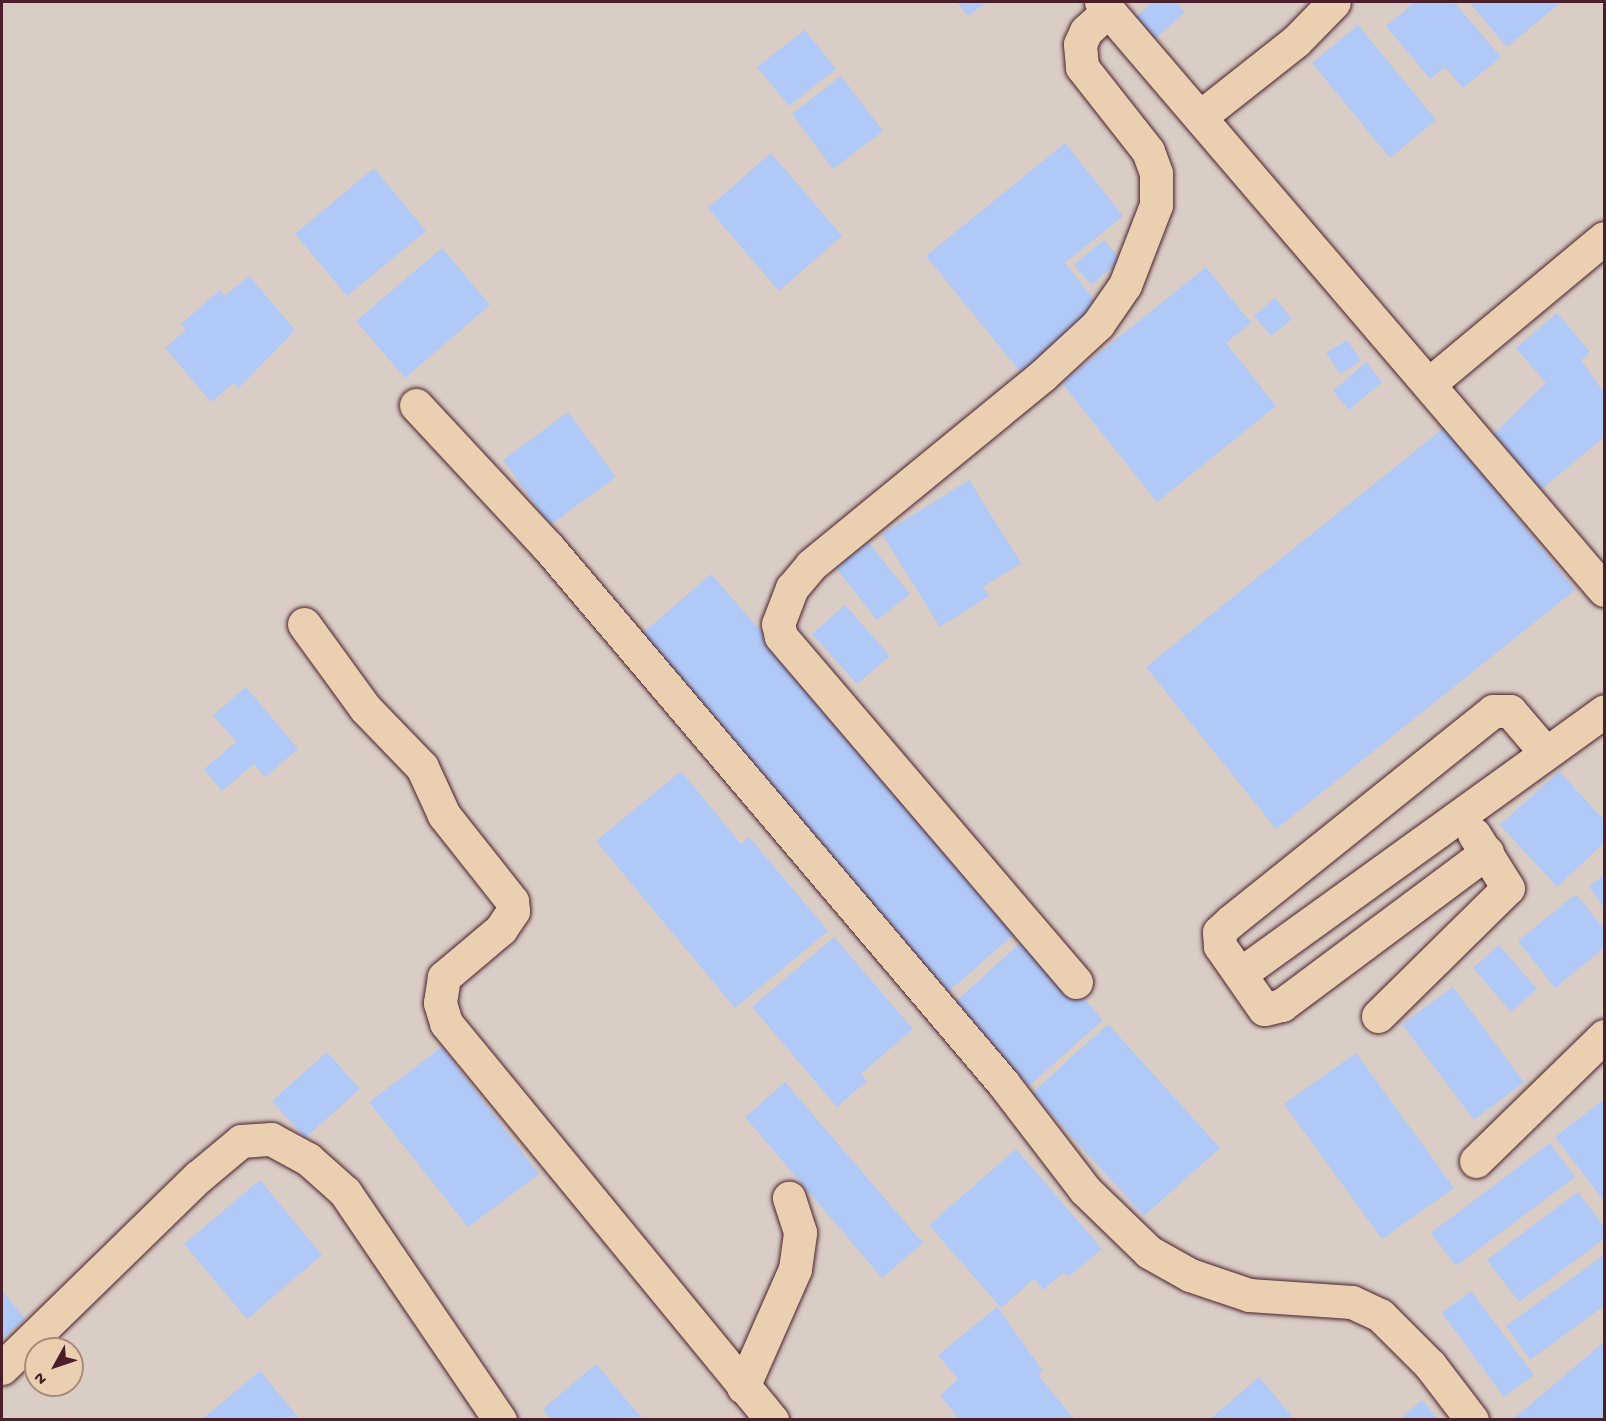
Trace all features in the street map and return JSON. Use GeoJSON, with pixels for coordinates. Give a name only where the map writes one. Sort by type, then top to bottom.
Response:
{"type":"FeatureCollection","features":[{"type":"Feature","properties":{"kind":"street"},"geometry":{"type":"LineString","coordinates":[[1201,116],[1296,41],[1334,2]]}},
{"type":"Feature","properties":{"kind":"street"},"geometry":{"type":"LineString","coordinates":[[1076,982],[781,636],[778,624],[792,588],[811,565],[1043,375],[1098,324],[1125,285],[1156,205],[1156,173],[1148,151],[1082,67],[1080,44],[1086,31],[1105,6],[1605,590]]}},
{"type":"Feature","properties":{"kind":"street"},"geometry":{"type":"LineString","coordinates":[[1430,383],[1605,238]]}},
{"type":"Feature","properties":{"kind":"street"},"geometry":{"type":"LineString","coordinates":[[416,405],[548,547],[1002,1083],[1085,1190],[1149,1252],[1249,1295],[1352,1302],[1380,1315],[1430,1365],[1472,1419]]}},
{"type":"Feature","properties":{"kind":"street"},"geometry":{"type":"LineString","coordinates":[[303,624],[365,708],[422,767],[444,815],[512,901],[513,911],[501,929],[444,977],[440,1003],[446,1023],[743,1387],[772,1419]]}},
{"type":"Feature","properties":{"kind":"street"},"geometry":{"type":"LineString","coordinates":[[1487,852],[1282,1005],[1264,1009],[1220,945],[1219,933],[1493,711],[1510,711],[1546,753]]}},
{"type":"Feature","properties":{"kind":"street"},"geometry":{"type":"LineString","coordinates":[[1240,974],[1605,711]]}},
{"type":"Feature","properties":{"kind":"street"},"geometry":{"type":"LineString","coordinates":[[1378,1016],[1508,888],[1487,852],[1461,816]]}},
{"type":"Feature","properties":{"kind":"street"},"geometry":{"type":"LineString","coordinates":[[1476,1161],[1605,1036]]}},
{"type":"Feature","properties":{"kind":"street"},"geometry":{"type":"LineString","coordinates":[[2,1368],[198,1177],[241,1141],[271,1139],[308,1159],[345,1192],[500,1419]]}},
{"type":"Feature","properties":{"kind":"street"},"geometry":{"type":"LineString","coordinates":[[743,1387],[795,1269],[800,1232],[789,1198]]}},
{"type":"Feature","properties":{"kind":"building"},"geometry":{"type":"Polygon","coordinates":[[[957,2],[987,2],[968,16],[957,2]]]}},
{"type":"Feature","properties":{"kind":"building"},"geometry":{"type":"Polygon","coordinates":[[[1153,2],[1176,2],[1185,12],[1155,39],[1136,17],[1153,2]]]}},
{"type":"Feature","properties":{"kind":"building"},"geometry":{"type":"Polygon","coordinates":[[[1415,2],[1454,2],[1501,57],[1463,88],[1445,67],[1430,79],[1386,26],[1415,2]]]}},
{"type":"Feature","properties":{"kind":"building"},"geometry":{"type":"Polygon","coordinates":[[[1469,2],[1559,2],[1560,3],[1507,47],[1469,2]]]}},
{"type":"Feature","properties":{"kind":"building"},"geometry":{"type":"Polygon","coordinates":[[[1358,25],[1436,120],[1390,158],[1312,63],[1358,25]]]}},
{"type":"Feature","properties":{"kind":"building"},"geometry":{"type":"Polygon","coordinates":[[[805,30],[836,69],[789,106],[757,67],[805,30]]]}},
{"type":"Feature","properties":{"kind":"building"},"geometry":{"type":"Polygon","coordinates":[[[841,76],[883,131],[833,169],[792,114],[841,76]]]}},
{"type":"Feature","properties":{"kind":"building"},"geometry":{"type":"Polygon","coordinates":[[[1065,143],[1123,216],[1065,263],[1101,308],[1021,373],[926,256],[1065,143]]]}},
{"type":"Feature","properties":{"kind":"building"},"geometry":{"type":"Polygon","coordinates":[[[771,153],[842,236],[779,291],[708,208],[771,153]]]}},
{"type":"Feature","properties":{"kind":"building"},"geometry":{"type":"Polygon","coordinates":[[[374,168],[426,231],[347,296],[295,234],[374,168]]]}},
{"type":"Feature","properties":{"kind":"building"},"geometry":{"type":"Polygon","coordinates":[[[1104,240],[1121,260],[1091,285],[1074,265],[1104,240]]]}},
{"type":"Feature","properties":{"kind":"building"},"geometry":{"type":"Polygon","coordinates":[[[442,248],[490,305],[405,378],[356,321],[442,248]]]}},
{"type":"Feature","properties":{"kind":"building"},"geometry":{"type":"Polygon","coordinates":[[[1206,267],[1251,323],[1226,343],[1276,406],[1157,502],[1062,383],[1206,267]]]}},
{"type":"Feature","properties":{"kind":"building"},"geometry":{"type":"Polygon","coordinates":[[[249,276],[295,330],[238,389],[234,383],[211,402],[165,348],[186,330],[181,324],[220,290],[225,296],[249,276]]]}},
{"type":"Feature","properties":{"kind":"building"},"geometry":{"type":"Polygon","coordinates":[[[1275,298],[1292,319],[1271,336],[1254,316],[1275,298]]]}},
{"type":"Feature","properties":{"kind":"building"},"geometry":{"type":"Polygon","coordinates":[[[1557,313],[1590,352],[1581,360],[1604,393],[1604,437],[1537,493],[1490,438],[1546,383],[1516,348],[1557,313]]]}},
{"type":"Feature","properties":{"kind":"building"},"geometry":{"type":"Polygon","coordinates":[[[1347,340],[1361,361],[1340,374],[1326,353],[1347,340]]]}},
{"type":"Feature","properties":{"kind":"building"},"geometry":{"type":"Polygon","coordinates":[[[1366,362],[1382,382],[1349,410],[1333,391],[1366,362]]]}},
{"type":"Feature","properties":{"kind":"building"},"geometry":{"type":"Polygon","coordinates":[[[568,412],[616,477],[550,525],[503,460],[568,412]]]}},
{"type":"Feature","properties":{"kind":"building"},"geometry":{"type":"Polygon","coordinates":[[[1445,427],[1575,590],[1276,829],[1146,667],[1445,427]]]}},
{"type":"Feature","properties":{"kind":"building"},"geometry":{"type":"Polygon","coordinates":[[[969,480],[1021,563],[983,587],[989,596],[940,627],[882,534],[969,480]]]}},
{"type":"Feature","properties":{"kind":"building"},"geometry":{"type":"Polygon","coordinates":[[[868,542],[910,594],[877,620],[836,568],[868,542]]]}},
{"type":"Feature","properties":{"kind":"building"},"geometry":{"type":"Polygon","coordinates":[[[711,574],[1021,928],[948,992],[637,638],[711,574]]]}},
{"type":"Feature","properties":{"kind":"building"},"geometry":{"type":"Polygon","coordinates":[[[845,605],[890,656],[857,684],[812,634],[845,605]]]}},
{"type":"Feature","properties":{"kind":"building"},"geometry":{"type":"Polygon","coordinates":[[[246,687],[298,749],[265,777],[254,764],[222,791],[204,769],[236,742],[213,715],[246,687]]]}},
{"type":"Feature","properties":{"kind":"building"},"geometry":{"type":"Polygon","coordinates":[[[681,771],[741,844],[749,837],[828,931],[735,1008],[596,841],[681,771]]]}},
{"type":"Feature","properties":{"kind":"building"},"geometry":{"type":"Polygon","coordinates":[[[1559,771],[1604,820],[1604,843],[1557,887],[1500,825],[1559,771]]]}},
{"type":"Feature","properties":{"kind":"building"},"geometry":{"type":"Polygon","coordinates":[[[1604,875],[1604,907],[1589,887],[1604,875]]]}},
{"type":"Feature","properties":{"kind":"building"},"geometry":{"type":"Polygon","coordinates":[[[1576,894],[1604,929],[1604,948],[1555,988],[1518,941],[1576,894]]]}},
{"type":"Feature","properties":{"kind":"building"},"geometry":{"type":"Polygon","coordinates":[[[1028,936],[1103,1020],[1029,1086],[954,1003],[1028,936]]]}},
{"type":"Feature","properties":{"kind":"building"},"geometry":{"type":"Polygon","coordinates":[[[834,937],[913,1029],[861,1074],[867,1081],[837,1107],[752,1007],[834,937]]]}},
{"type":"Feature","properties":{"kind":"building"},"geometry":{"type":"Polygon","coordinates":[[[1499,945],[1537,989],[1511,1012],[1473,968],[1499,945]]]}},
{"type":"Feature","properties":{"kind":"building"},"geometry":{"type":"Polygon","coordinates":[[[1453,987],[1524,1082],[1474,1120],[1402,1024],[1453,987]]]}},
{"type":"Feature","properties":{"kind":"building"},"geometry":{"type":"Polygon","coordinates":[[[1108,1024],[1220,1148],[1144,1216],[1032,1093],[1108,1024]]]}},
{"type":"Feature","properties":{"kind":"building"},"geometry":{"type":"Polygon","coordinates":[[[442,1047],[539,1174],[468,1227],[369,1102],[442,1047]]]}},
{"type":"Feature","properties":{"kind":"building"},"geometry":{"type":"Polygon","coordinates":[[[327,1052],[360,1089],[305,1138],[272,1101],[327,1052]]]}},
{"type":"Feature","properties":{"kind":"building"},"geometry":{"type":"Polygon","coordinates":[[[1356,1053],[1454,1188],[1382,1239],[1284,1104],[1356,1053]]]}},
{"type":"Feature","properties":{"kind":"building"},"geometry":{"type":"Polygon","coordinates":[[[785,1082],[923,1243],[882,1278],[745,1117],[785,1082]]]}},
{"type":"Feature","properties":{"kind":"building"},"geometry":{"type":"Polygon","coordinates":[[[1602,1101],[1604,1104],[1604,1201],[1555,1137],[1602,1101]]]}},
{"type":"Feature","properties":{"kind":"building"},"geometry":{"type":"Polygon","coordinates":[[[1550,1143],[1575,1177],[1456,1266],[1431,1233],[1550,1143]]]}},
{"type":"Feature","properties":{"kind":"building"},"geometry":{"type":"Polygon","coordinates":[[[1016,1149],[1102,1249],[1068,1277],[1064,1272],[1043,1290],[1034,1279],[1001,1308],[929,1225],[1016,1149]]]}},
{"type":"Feature","properties":{"kind":"building"},"geometry":{"type":"Polygon","coordinates":[[[260,1180],[322,1255],[247,1319],[184,1244],[260,1180]]]}},
{"type":"Feature","properties":{"kind":"building"},"geometry":{"type":"Polygon","coordinates":[[[1578,1192],[1604,1227],[1604,1239],[1519,1302],[1487,1260],[1578,1192]]]}},
{"type":"Feature","properties":{"kind":"building"},"geometry":{"type":"Polygon","coordinates":[[[1604,1255],[1604,1306],[1530,1360],[1506,1326],[1604,1255]]]}},
{"type":"Feature","properties":{"kind":"building"},"geometry":{"type":"Polygon","coordinates":[[[2,1290],[25,1319],[2,1339],[2,1290]]]}},
{"type":"Feature","properties":{"kind":"building"},"geometry":{"type":"Polygon","coordinates":[[[1471,1291],[1534,1375],[1504,1397],[1442,1313],[1471,1291]]]}},
{"type":"Feature","properties":{"kind":"building"},"geometry":{"type":"Polygon","coordinates":[[[997,1307],[1043,1371],[1038,1375],[1075,1420],[960,1420],[940,1395],[958,1379],[938,1355],[997,1307]]]}},
{"type":"Feature","properties":{"kind":"building"},"geometry":{"type":"Polygon","coordinates":[[[1604,1342],[1604,1420],[1512,1420],[1604,1342]]]}},
{"type":"Feature","properties":{"kind":"building"},"geometry":{"type":"Polygon","coordinates":[[[596,1364],[641,1417],[551,1420],[543,1409],[596,1364]]]}},
{"type":"Feature","properties":{"kind":"building"},"geometry":{"type":"Polygon","coordinates":[[[260,1371],[298,1417],[201,1420],[260,1371]]]}},
{"type":"Feature","properties":{"kind":"building"},"geometry":{"type":"Polygon","coordinates":[[[1259,1377],[1295,1420],[1209,1420],[1259,1377]]]}},
{"type":"Feature","properties":{"kind":"building"},"geometry":{"type":"Polygon","coordinates":[[[1422,1400],[1439,1420],[1399,1420],[1422,1400]]]}}]}
